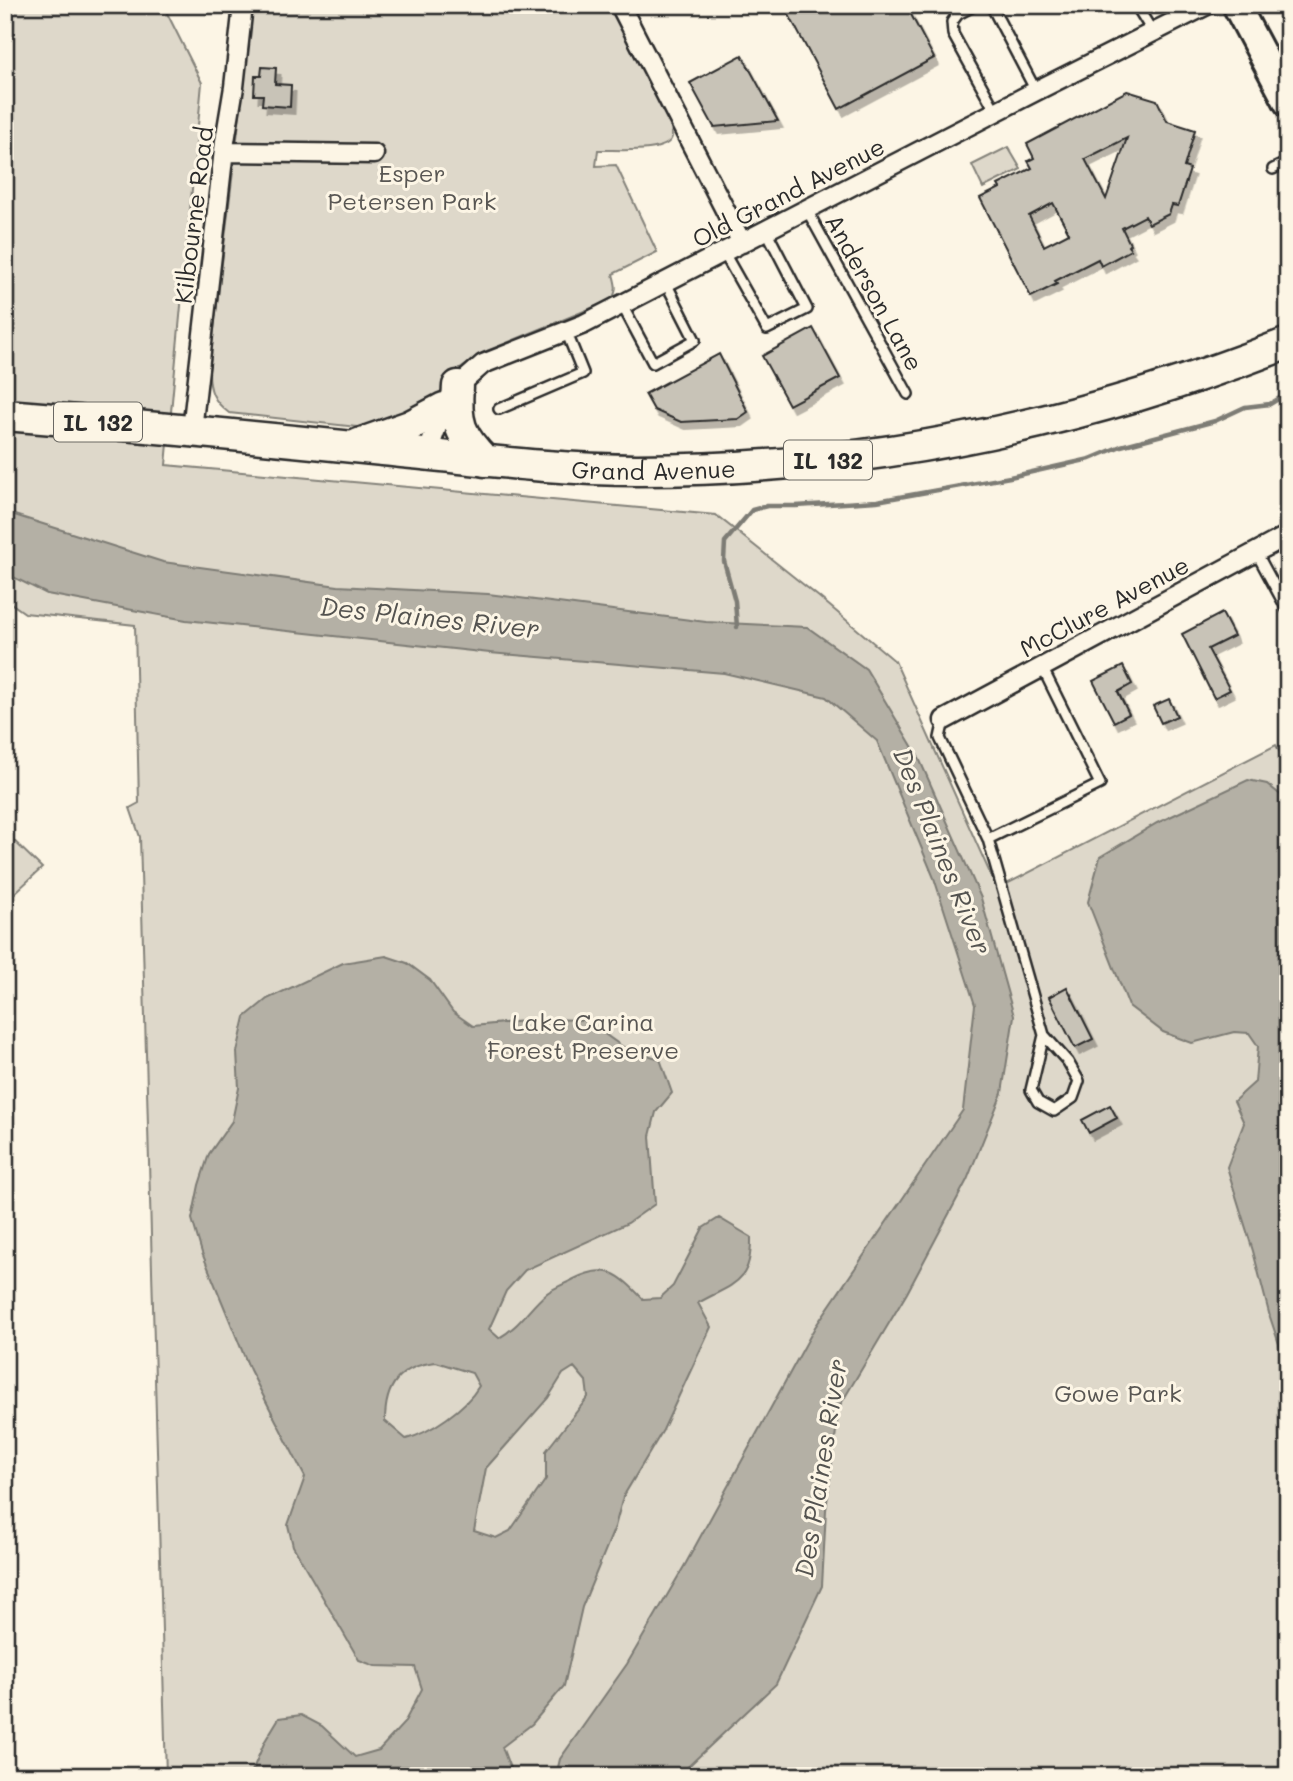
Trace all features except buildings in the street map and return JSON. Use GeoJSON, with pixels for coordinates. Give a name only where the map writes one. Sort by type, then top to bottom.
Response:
{"type":"FeatureCollection","features":[{"type":"Feature","properties":{"kind":"main road","name":"Grand Avenue"},"geometry":{"type":"LineString","coordinates":[[5,415],[192,430],[547,467],[635,470],[752,466],[865,456],[1043,423],[1206,374],[1288,344]]}},
{"type":"Feature","properties":{"kind":"main road"},"geometry":{"type":"LineString","coordinates":[[352,447],[410,426],[451,397],[459,426],[468,444],[485,461]]}},
{"type":"Feature","properties":{"kind":"street","name":"Kilbourne Road"},"geometry":{"type":"LineString","coordinates":[[192,430],[243,5]]}},
{"type":"Feature","properties":{"kind":"street"},"geometry":{"type":"LineString","coordinates":[[620,5],[742,243]]}},
{"type":"Feature","properties":{"kind":"street","name":"Old Grand Avenue"},"geometry":{"type":"LineString","coordinates":[[427,454],[451,397],[484,364],[622,305],[1207,5]]}},
{"type":"Feature","properties":{"kind":"street"},"geometry":{"type":"LineString","coordinates":[[1236,5],[1288,103]]}},
{"type":"Feature","properties":{"kind":"street"},"geometry":{"type":"LineString","coordinates":[[224,152],[373,154]]}},
{"type":"Feature","properties":{"kind":"street","name":"McClure Avenue"},"geometry":{"type":"LineString","coordinates":[[944,720],[1288,535]]}},
{"type":"Feature","properties":{"kind":"lane"},"geometry":{"type":"LineString","coordinates":[[975,5],[956,10],[952,22],[953,34],[996,112]]}},
{"type":"Feature","properties":{"kind":"lane"},"geometry":{"type":"LineString","coordinates":[[989,5],[1036,91]]}},
{"type":"Feature","properties":{"kind":"lane"},"geometry":{"type":"LineString","coordinates":[[1136,5],[1152,31]]}},
{"type":"Feature","properties":{"kind":"lane"},"geometry":{"type":"LineString","coordinates":[[1273,169],[1288,162]]}},
{"type":"Feature","properties":{"kind":"lane","name":"Anderson Lane"},"geometry":{"type":"LineString","coordinates":[[807,210],[908,394]]}},
{"type":"Feature","properties":{"kind":"lane"},"geometry":{"type":"LineString","coordinates":[[724,253],[767,329],[807,309],[766,230]]}},
{"type":"Feature","properties":{"kind":"lane"},"geometry":{"type":"LineString","coordinates":[[622,305],[653,363],[695,340],[666,283]]}},
{"type":"Feature","properties":{"kind":"lane"},"geometry":{"type":"LineString","coordinates":[[499,409],[583,373],[566,331]]}},
{"type":"Feature","properties":{"kind":"lane"},"geometry":{"type":"LineString","coordinates":[[1256,552],[1288,611]]}},
{"type":"Feature","properties":{"kind":"lane"},"geometry":{"type":"LineString","coordinates":[[988,839],[1100,784],[1042,667]]}},
{"type":"Feature","properties":{"kind":"lane"},"geometry":{"type":"LineString","coordinates":[[944,720],[940,738],[988,839],[1044,1035],[1068,1062],[1079,1081],[1073,1098],[1054,1111],[1038,1102],[1031,1090],[1044,1035]]}},
{"type":"Feature","properties":{"kind":"green space","name":"Lake Carina Forest Preserve"},"geometry":{"type":"Polygon","coordinates":[[[5,5],[163,5],[202,83],[166,465],[716,515],[895,661],[997,889],[1276,745],[1288,768],[1288,1776],[166,1776],[140,837],[130,808],[139,803],[135,625],[25,613],[5,599],[5,5]]]}},
{"type":"Feature","properties":{"kind":"green space","name":"Esper Petersen Park"},"geometry":{"type":"Polygon","coordinates":[[[253,5],[609,5],[671,126],[672,137],[668,143],[650,149],[598,150],[596,166],[616,165],[657,252],[613,274],[616,288],[611,300],[482,353],[455,373],[436,398],[375,429],[229,413],[213,395],[209,371],[253,5]]]}},
{"type":"Feature","properties":{"kind":"green space"},"geometry":{"type":"Polygon","coordinates":[[[1008,147],[1021,169],[983,188],[972,165],[1008,147]]]}},
{"type":"Feature","properties":{"kind":"green space"},"geometry":{"type":"Polygon","coordinates":[[[5,832],[42,868],[5,902],[5,832]]]}},
{"type":"Feature","properties":{"kind":"water","name":"Des Plaines River"},"geometry":{"type":"Polygon","coordinates":[[[5,512],[163,562],[338,586],[488,594],[706,622],[807,627],[866,669],[918,756],[981,898],[1014,1016],[1002,1093],[967,1180],[907,1293],[839,1407],[826,1510],[822,1586],[776,1684],[678,1776],[556,1776],[560,1759],[627,1664],[686,1563],[815,1327],[963,1110],[975,1005],[934,878],[877,741],[826,697],[724,673],[490,653],[186,620],[47,594],[5,573],[5,512]]]}},
{"type":"Feature","properties":{"kind":"water"},"geometry":{"type":"Polygon","coordinates":[[[1248,780],[1267,784],[1288,801],[1288,1371],[1227,1167],[1244,1123],[1234,1101],[1255,1082],[1258,1046],[1249,1033],[1234,1032],[1192,1043],[1163,1032],[1129,1006],[1088,902],[1100,857],[1157,823],[1248,780]]]}},
{"type":"Feature","properties":{"kind":"water"},"geometry":{"type":"Polygon","coordinates":[[[386,956],[407,963],[430,980],[453,1012],[473,1026],[545,1019],[585,1020],[623,1047],[660,1059],[672,1093],[656,1112],[650,1136],[655,1204],[628,1223],[525,1270],[506,1291],[489,1329],[499,1338],[547,1293],[594,1272],[603,1271],[619,1277],[643,1299],[660,1298],[673,1286],[703,1228],[719,1218],[751,1237],[748,1264],[744,1273],[731,1285],[698,1303],[711,1327],[663,1430],[623,1497],[615,1527],[582,1607],[564,1686],[532,1724],[502,1747],[513,1776],[250,1776],[265,1741],[279,1718],[301,1715],[322,1726],[355,1757],[379,1750],[404,1723],[422,1689],[415,1667],[375,1666],[359,1660],[293,1546],[288,1525],[305,1477],[250,1370],[202,1253],[192,1219],[209,1154],[232,1121],[239,1088],[237,1052],[245,1017],[267,999],[343,963],[386,956]],[[436,1362],[423,1364],[404,1373],[388,1397],[385,1421],[406,1439],[447,1418],[465,1403],[479,1386],[472,1373],[436,1362]],[[574,1367],[563,1374],[548,1398],[486,1468],[474,1531],[496,1538],[510,1531],[546,1479],[546,1451],[588,1397],[586,1381],[574,1367]]]}},
{"type":"Feature","properties":{"kind":"waterway"},"geometry":{"type":"LineString","coordinates":[[737,627],[735,601],[724,561],[725,542],[752,510],[767,506],[877,501],[1010,477],[1090,459],[1121,446],[1215,421],[1245,407],[1270,404],[1288,393]]}},
{"type":"Feature","properties":{"kind":"park label","name":"Gowe Park"},"geometry":{"type":"Point","coordinates":[1118,1392]}}]}
